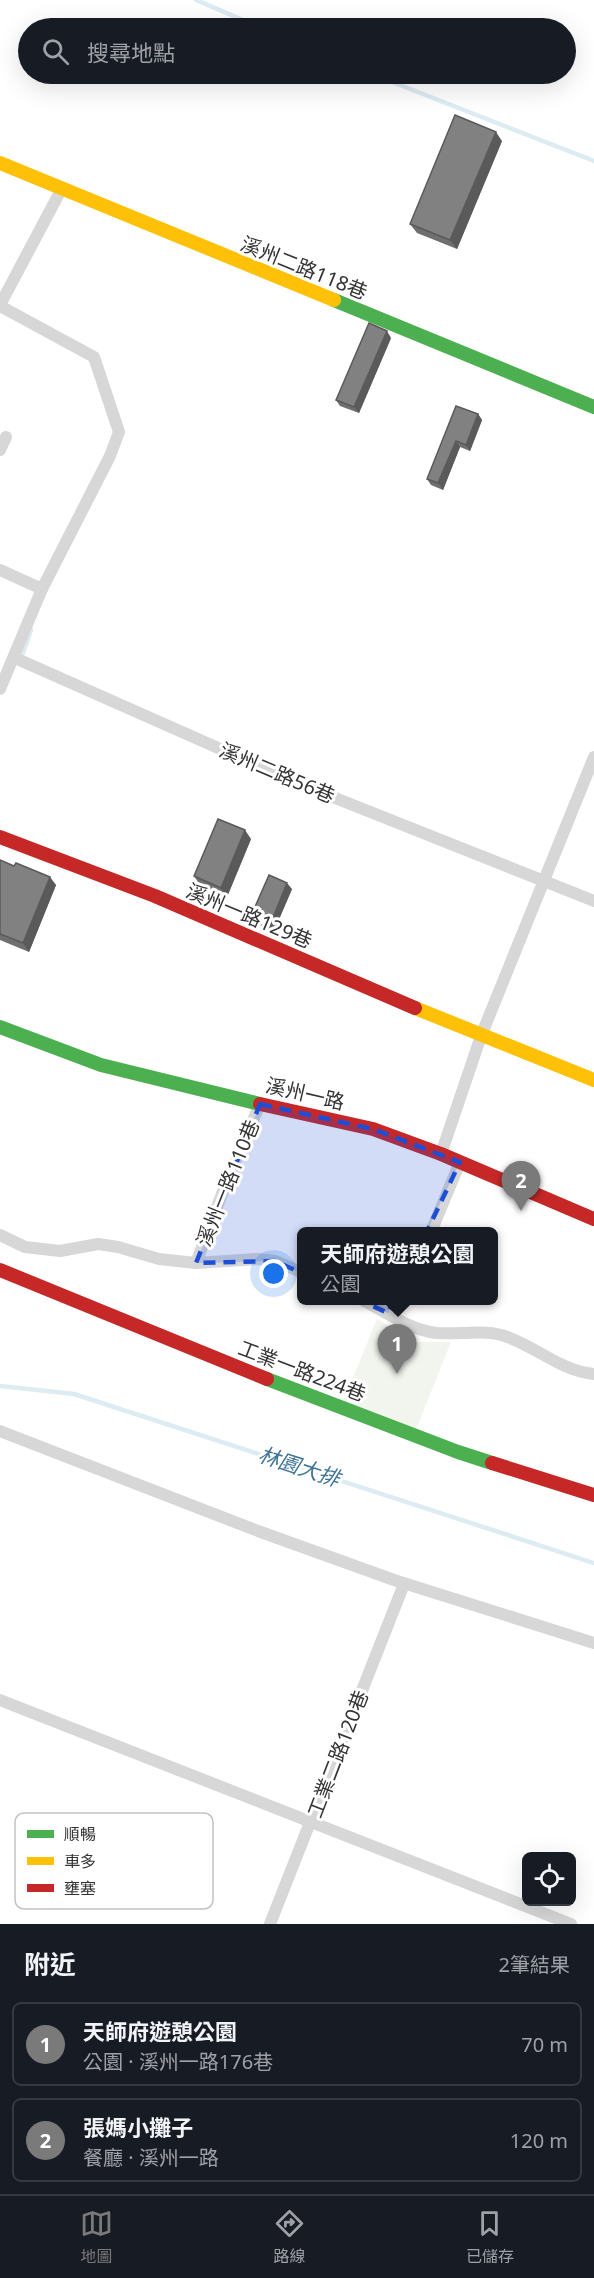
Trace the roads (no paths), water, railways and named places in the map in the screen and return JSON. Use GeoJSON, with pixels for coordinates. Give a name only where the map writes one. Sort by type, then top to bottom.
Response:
{"type":"FeatureCollection","features":[{"type":"Feature","properties":{"kind":"street","name":"溪州二路118巷"},"geometry":{"type":"LineString","coordinates":[[0,163],[594,407]]}},
{"type":"Feature","properties":{"kind":"street"},"geometry":{"type":"LineString","coordinates":[[0,689],[15,658],[42,589],[110,456],[118,432],[94,357],[0,305],[61,190]]}},
{"type":"Feature","properties":{"kind":"street"},"geometry":{"type":"LineString","coordinates":[[0,450],[6,437]]}},
{"type":"Feature","properties":{"kind":"street"},"geometry":{"type":"LineString","coordinates":[[0,570],[42,589]]}},
{"type":"Feature","properties":{"kind":"street","name":"溪州二路56巷"},"geometry":{"type":"LineString","coordinates":[[15,658],[295,782],[594,901]]}},
{"type":"Feature","properties":{"kind":"street"},"geometry":{"type":"LineString","coordinates":[[441,1154],[481,1036],[594,757]]}},
{"type":"Feature","properties":{"kind":"street","name":"溪州一路129巷"},"geometry":{"type":"LineString","coordinates":[[0,837],[155,896],[481,1036],[594,1080]]}},
{"type":"Feature","properties":{"kind":"street","name":"溪州一路"},"geometry":{"type":"LineString","coordinates":[[0,1027],[101,1065],[373,1129],[441,1154],[594,1219]]}},
{"type":"Feature","properties":{"kind":"street","name":"溪州一路110巷"},"geometry":{"type":"LineString","coordinates":[[260,1104],[226,1183],[196,1263],[258,1258],[275,1261],[297,1270]]}},
{"type":"Feature","properties":{"kind":"street"},"geometry":{"type":"LineString","coordinates":[[432,1227],[460,1162]]}},
{"type":"Feature","properties":{"kind":"street"},"geometry":{"type":"LineString","coordinates":[[0,1235],[26,1247],[60,1251],[98,1244],[118,1247],[159,1259],[196,1263]]}},
{"type":"Feature","properties":{"kind":"street","name":"工業一路224巷"},"geometry":{"type":"LineString","coordinates":[[0,1270],[234,1366],[447,1448],[594,1495]]}},
{"type":"Feature","properties":{"kind":"street"},"geometry":{"type":"LineString","coordinates":[[372,1305],[418,1329],[438,1333],[483,1332],[509,1337],[562,1365],[594,1374]]}},
{"type":"Feature","properties":{"kind":"street"},"geometry":{"type":"LineString","coordinates":[[388,1313],[392,1305]]}},
{"type":"Feature","properties":{"kind":"street"},"geometry":{"type":"LineString","coordinates":[[0,1431],[258,1531],[404,1584],[594,1643]]}},
{"type":"Feature","properties":{"kind":"street","name":"工業二路120巷"},"geometry":{"type":"LineString","coordinates":[[270,1924],[404,1584]]}},
{"type":"Feature","properties":{"kind":"street"},"geometry":{"type":"LineString","coordinates":[[0,1700],[571,1924]]}},
{"type":"Feature","properties":{"kind":"waterway"},"geometry":{"type":"LineString","coordinates":[[196,0],[238,18]]}},
{"type":"Feature","properties":{"kind":"waterway"},"geometry":{"type":"LineString","coordinates":[[398,84],[594,161]]}},
{"type":"Feature","properties":{"kind":"waterway"},"geometry":{"type":"LineString","coordinates":[[23,653],[31,630]]}},
{"type":"Feature","properties":{"kind":"waterway","name":"林園大排"},"geometry":{"type":"LineString","coordinates":[[0,1386],[74,1394],[594,1563]]}},
{"type":"Feature","properties":{"kind":"place","name":"張媽小攤子"},"geometry":{"type":"Point","coordinates":[521,1211]}},
{"type":"Feature","properties":{"kind":"place","name":"天師府遊憩公園"},"geometry":{"type":"Point","coordinates":[397,1374]}}]}
